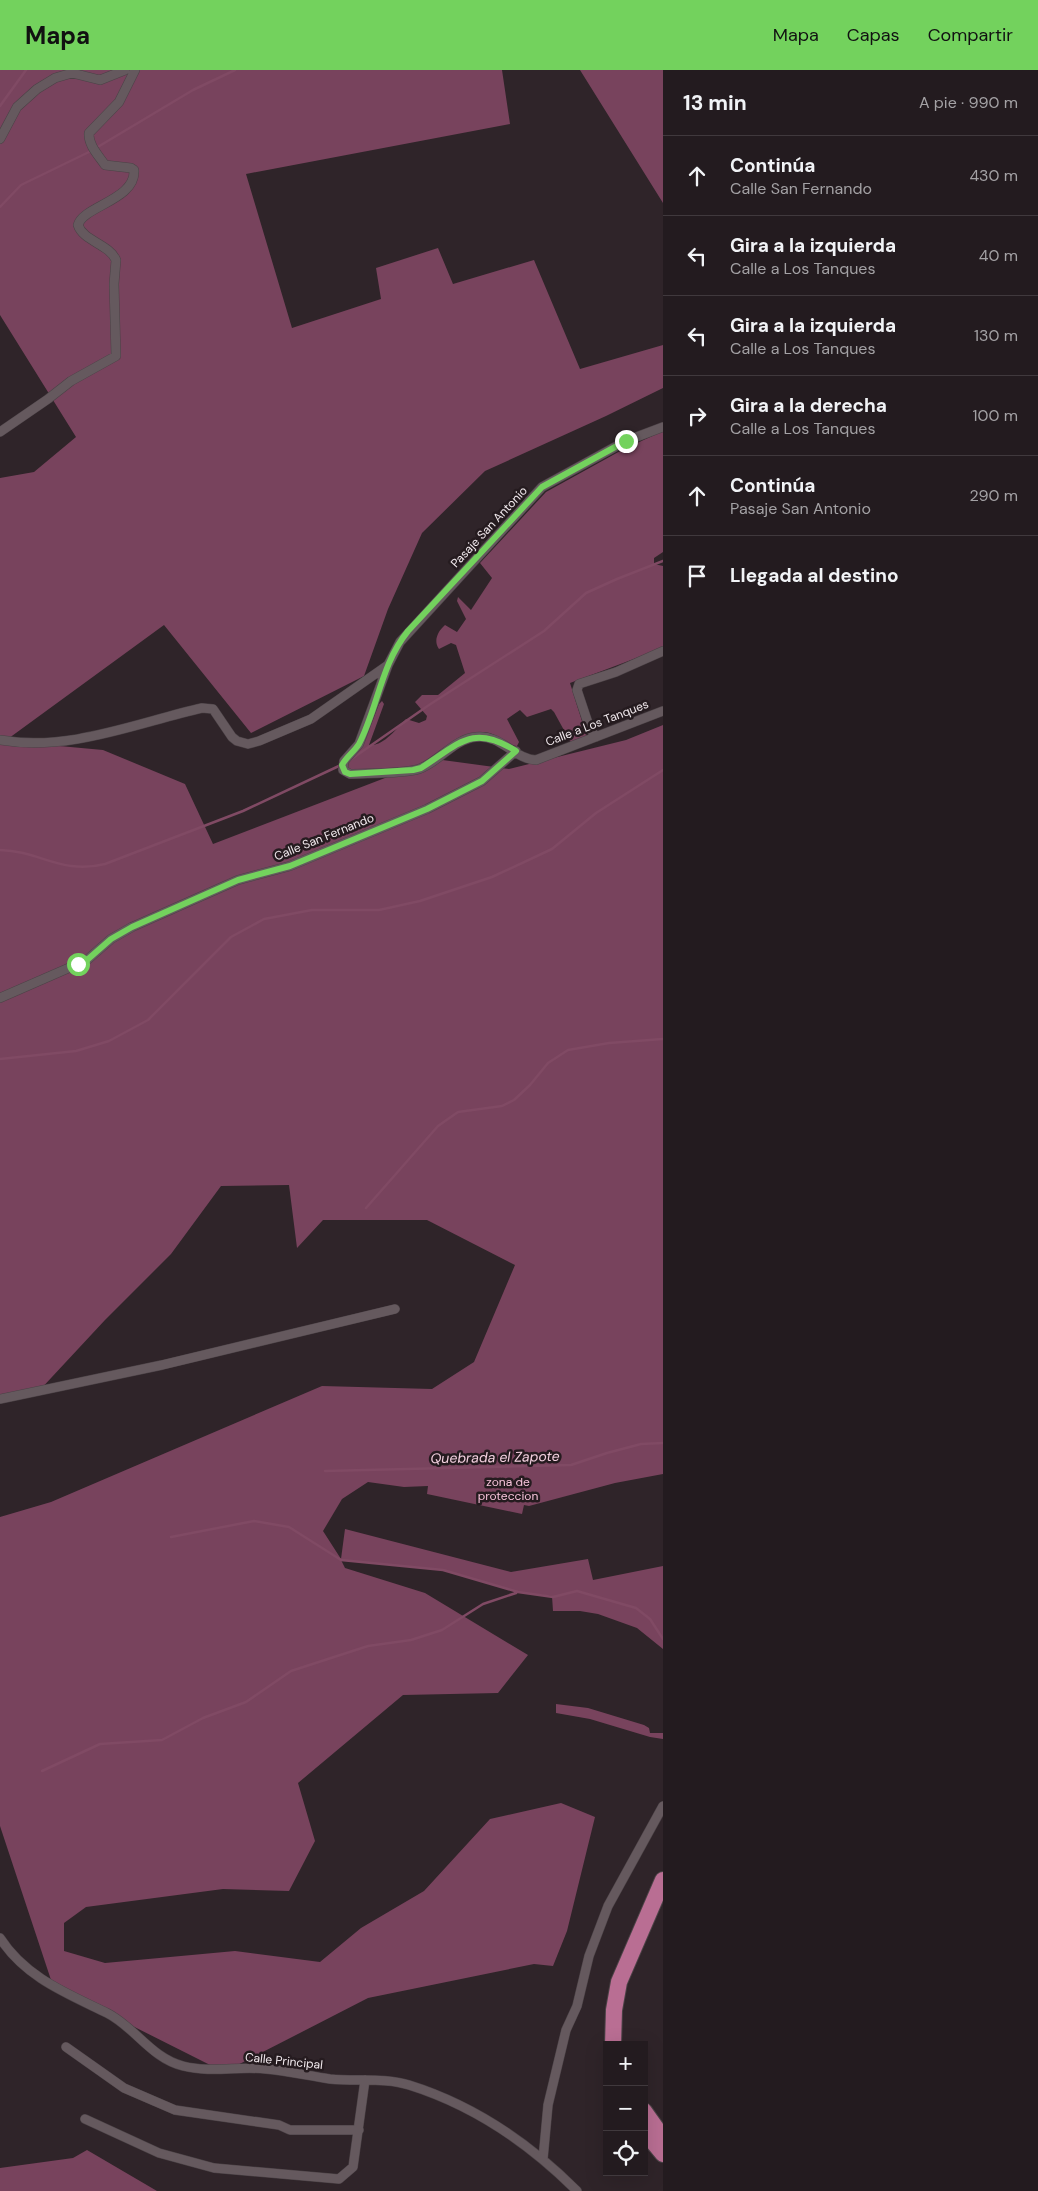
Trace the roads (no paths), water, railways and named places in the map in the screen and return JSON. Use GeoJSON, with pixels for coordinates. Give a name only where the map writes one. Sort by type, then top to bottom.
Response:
{"type":"FeatureCollection","features":[{"type":"Feature","properties":{"kind":"highway"},"geometry":{"type":"LineString","coordinates":[[613,2041],[614,2010],[619,1982],[663,1880]]}},
{"type":"Feature","properties":{"kind":"highway"},"geometry":{"type":"LineString","coordinates":[[623,2041],[624,2007],[629,1981],[663,1904]]}},
{"type":"Feature","properties":{"kind":"highway"},"geometry":{"type":"LineString","coordinates":[[648,2117],[663,2138]]}},
{"type":"Feature","properties":{"kind":"highway"},"geometry":{"type":"LineString","coordinates":[[648,2136],[663,2154]]}},
{"type":"Feature","properties":{"kind":"street"},"geometry":{"type":"LineString","coordinates":[[0,139],[17,107],[37,89],[55,78],[72,73],[100,80],[125,70]]}},
{"type":"Feature","properties":{"kind":"street"},"geometry":{"type":"LineString","coordinates":[[0,432],[71,381],[113,359],[117,354],[114,284],[116,260],[109,250],[83,233],[78,225],[84,216],[116,198],[134,176],[134,170],[131,168],[105,165],[90,143],[88,133],[118,102],[135,70]]}},
{"type":"Feature","properties":{"kind":"street","name":"Pasaje San Antonio"},"geometry":{"type":"LineString","coordinates":[[388,664],[408,631],[542,487],[626,441],[663,427]]}},
{"type":"Feature","properties":{"kind":"street"},"geometry":{"type":"LineString","coordinates":[[596,737],[590,729],[577,690],[579,684],[616,672],[663,651]]}},
{"type":"Feature","properties":{"kind":"street"},"geometry":{"type":"LineString","coordinates":[[0,740],[44,744],[83,738],[202,708],[214,708],[232,737],[237,741],[248,744],[311,720],[388,664]]}},
{"type":"Feature","properties":{"kind":"street","name":"Calle a Los Tanques"},"geometry":{"type":"LineString","coordinates":[[388,664],[359,744],[342,765],[345,772],[350,774],[421,768],[460,743],[477,736],[493,738],[530,760],[536,760],[663,710]]}},
{"type":"Feature","properties":{"kind":"street","name":"Calle San Fernando"},"geometry":{"type":"LineString","coordinates":[[0,998],[87,960],[111,939],[132,927],[238,880],[290,866],[427,809],[482,781],[516,751]]}},
{"type":"Feature","properties":{"kind":"street"},"geometry":{"type":"LineString","coordinates":[[0,1400],[162,1365],[395,1309]]}},
{"type":"Feature","properties":{"kind":"street"},"geometry":{"type":"LineString","coordinates":[[543,2159],[550,2096],[566,2030],[577,2006],[589,1956],[608,1906],[663,1806]]}},
{"type":"Feature","properties":{"kind":"street","name":"Calle Principal"},"geometry":{"type":"LineString","coordinates":[[0,1938],[15,1959],[31,1973],[55,1988],[108,2013],[150,2048],[172,2063],[205,2070],[263,2069],[331,2079],[408,2084],[456,2104],[498,2127],[543,2159],[577,2191]]}},
{"type":"Feature","properties":{"kind":"street"},"geometry":{"type":"LineString","coordinates":[[66,2047],[124,2088],[175,2110],[279,2125],[290,2130],[359,2130]]}},
{"type":"Feature","properties":{"kind":"street"},"geometry":{"type":"LineString","coordinates":[[85,2119],[159,2153],[214,2168],[339,2178],[353,2167],[365,2080]]}},
{"type":"Feature","properties":{"kind":"waterway"},"geometry":{"type":"LineString","coordinates":[[0,106],[26,70]]}},
{"type":"Feature","properties":{"kind":"waterway"},"geometry":{"type":"LineString","coordinates":[[96,148],[193,90],[235,70]]}},
{"type":"Feature","properties":{"kind":"waterway"},"geometry":{"type":"LineString","coordinates":[[0,207],[21,185],[91,151]]}},
{"type":"Feature","properties":{"kind":"waterway"},"geometry":{"type":"LineString","coordinates":[[350,760],[429,705],[544,631],[586,593],[663,561]]}},
{"type":"Feature","properties":{"kind":"waterway"},"geometry":{"type":"LineString","coordinates":[[0,850],[28,854],[76,867],[105,864],[243,811],[341,765]]}},
{"type":"Feature","properties":{"kind":"waterway"},"geometry":{"type":"LineString","coordinates":[[0,1059],[76,1051],[109,1041],[148,1020],[231,937],[264,919],[312,910],[379,910],[420,901],[492,877],[552,849],[596,813],[663,770]]}},
{"type":"Feature","properties":{"kind":"waterway"},"geometry":{"type":"LineString","coordinates":[[366,1208],[438,1126],[458,1112],[502,1106],[514,1100],[530,1085],[548,1063],[568,1050],[609,1043],[663,1039]]}},
{"type":"Feature","properties":{"kind":"waterway","name":"Quebrada el Zapote"},"geometry":{"type":"LineString","coordinates":[[325,1471],[571,1465],[641,1444],[663,1443]]}},
{"type":"Feature","properties":{"kind":"waterway"},"geometry":{"type":"LineString","coordinates":[[171,1537],[254,1521],[289,1527],[341,1560],[443,1570],[518,1592],[553,1597],[577,1591],[636,1608],[650,1619],[663,1639]]}},
{"type":"Feature","properties":{"kind":"waterway"},"geometry":{"type":"LineString","coordinates":[[42,1771],[100,1744],[162,1740],[203,1718],[246,1702],[291,1671],[368,1646],[411,1640],[442,1630],[483,1604],[516,1593]]}},
{"type":"Feature","properties":{"kind":"park label","name":"zona de proteccion"},"geometry":{"type":"Point","coordinates":[508,1489]}}]}
